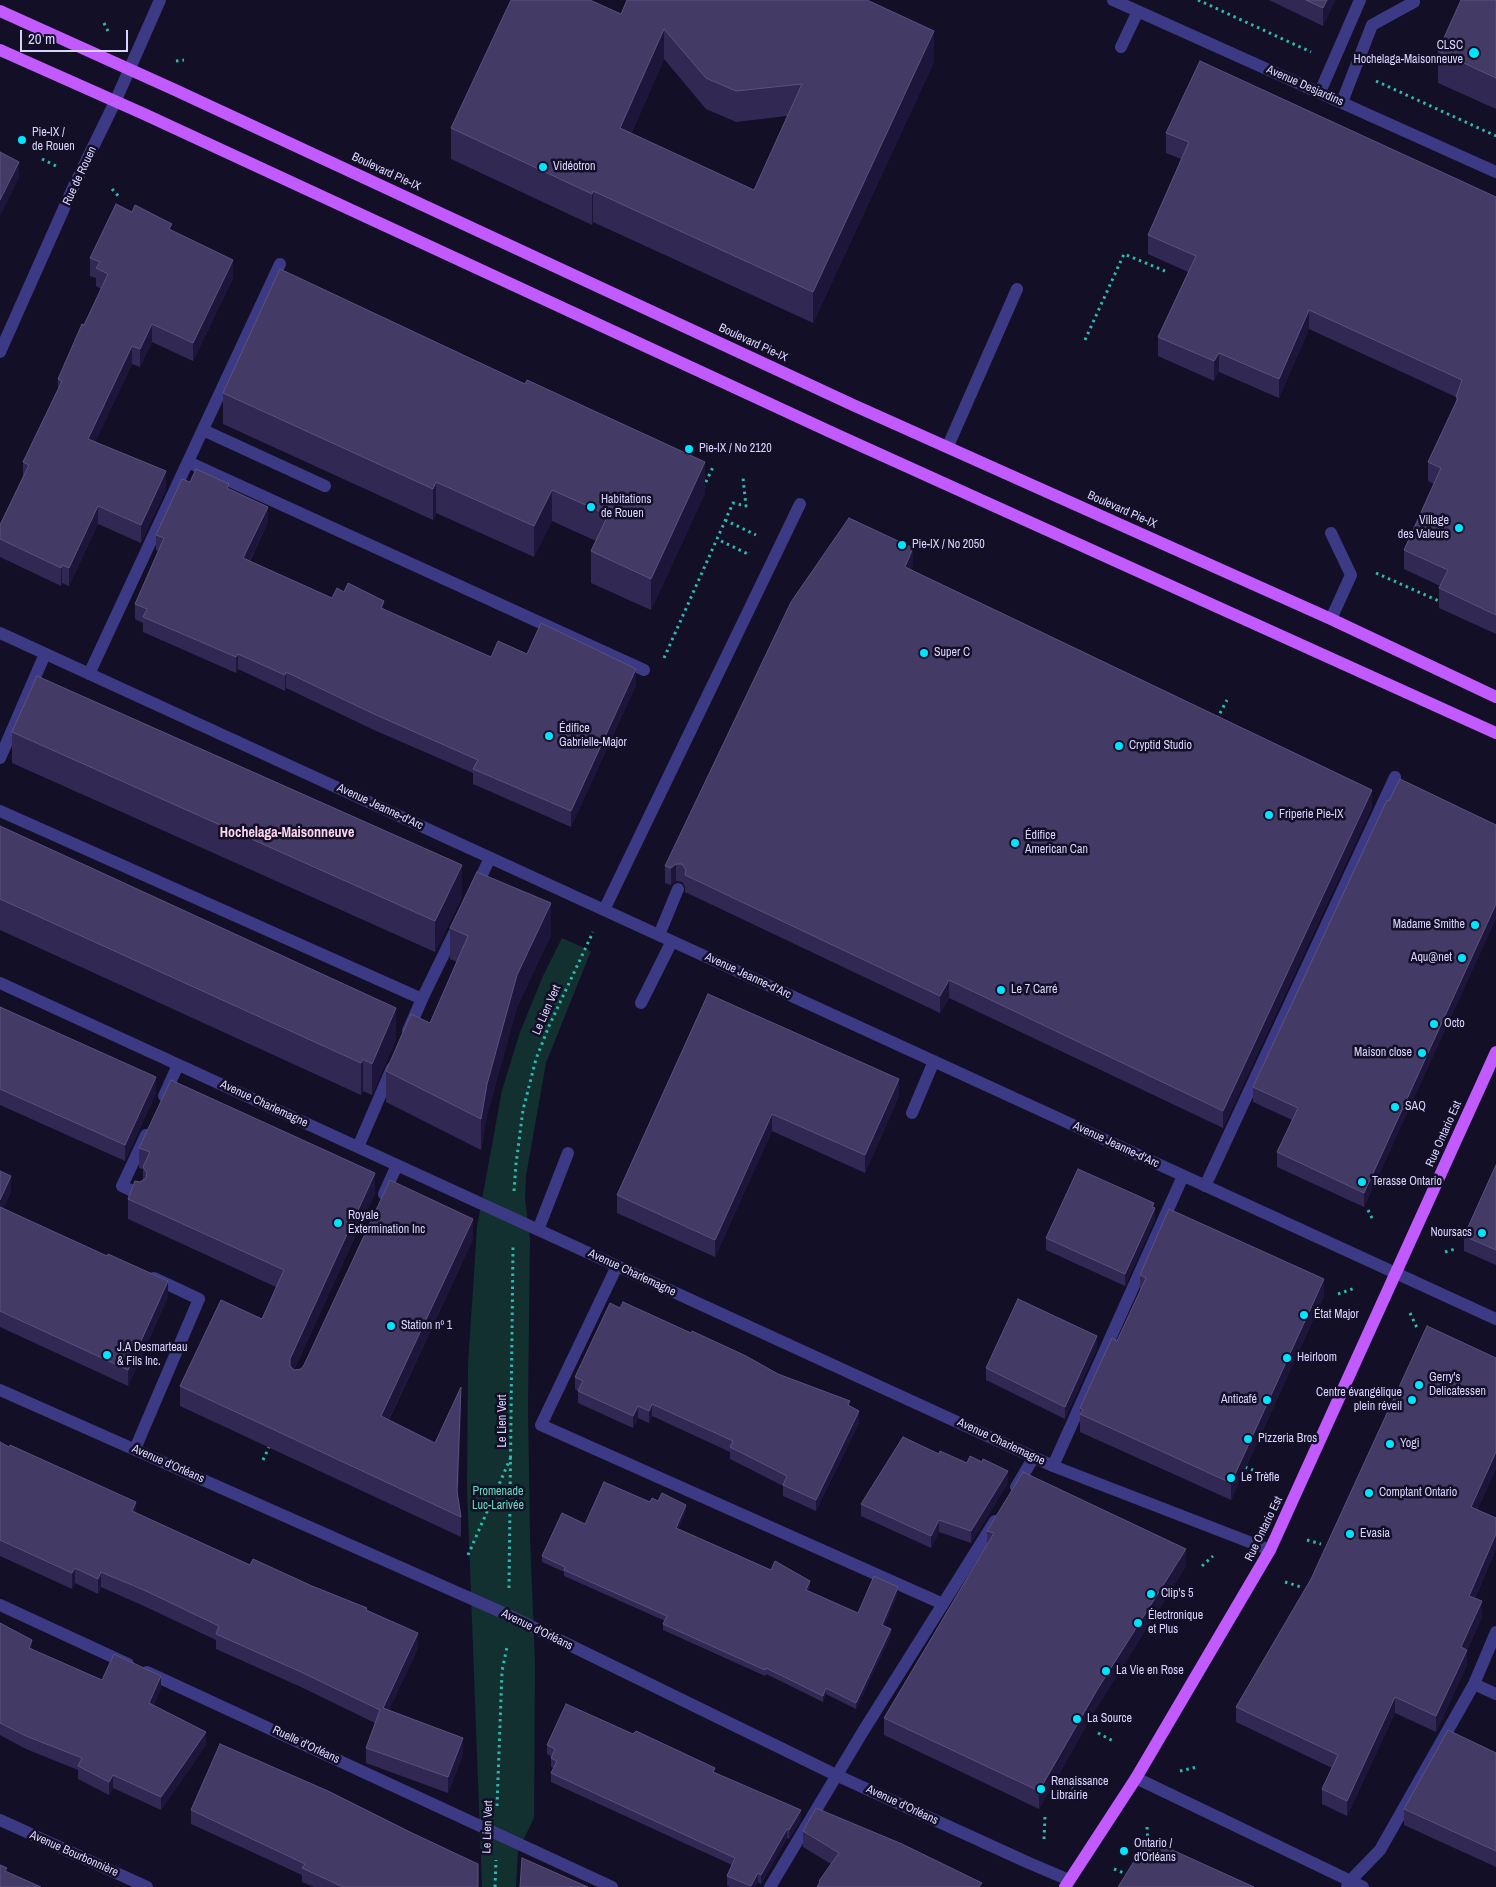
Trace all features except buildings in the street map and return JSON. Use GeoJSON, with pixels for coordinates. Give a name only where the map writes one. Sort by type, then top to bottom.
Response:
{"type":"FeatureCollection","features":[{"type":"Feature","properties":{"kind":"main road","name":"Boulevard Pie-IX"},"geometry":{"type":"LineString","coordinates":[[0,11],[173,89],[853,405],[1331,619],[1496,697]]}},
{"type":"Feature","properties":{"kind":"main road"},"geometry":{"type":"LineString","coordinates":[[0,50],[844,438],[1496,734]]}},
{"type":"Feature","properties":{"kind":"main road","name":"Rue Ontario Est"},"geometry":{"type":"LineString","coordinates":[[1067,1884],[1136,1778],[1270,1550],[1496,1052]]}},
{"type":"Feature","properties":{"kind":"street","name":"Rue de Rouen"},"geometry":{"type":"LineString","coordinates":[[0,352],[160,0]]}},
{"type":"Feature","properties":{"kind":"street","name":"Avenue Desjardins"},"geometry":{"type":"LineString","coordinates":[[1114,0],[1496,172]]}},
{"type":"Feature","properties":{"kind":"street"},"geometry":{"type":"LineString","coordinates":[[1320,92],[1360,0]]}},
{"type":"Feature","properties":{"kind":"street"},"geometry":{"type":"LineString","coordinates":[[1342,102],[1372,25],[1414,2]]}},
{"type":"Feature","properties":{"kind":"street"},"geometry":{"type":"LineString","coordinates":[[1121,47],[1138,11]]}},
{"type":"Feature","properties":{"kind":"street"},"geometry":{"type":"LineString","coordinates":[[89,674],[280,264]]}},
{"type":"Feature","properties":{"kind":"street"},"geometry":{"type":"LineString","coordinates":[[948,446],[1017,289]]}},
{"type":"Feature","properties":{"kind":"street"},"geometry":{"type":"LineString","coordinates":[[203,430],[325,486]]}},
{"type":"Feature","properties":{"kind":"street"},"geometry":{"type":"LineString","coordinates":[[188,462],[644,670]]}},
{"type":"Feature","properties":{"kind":"street"},"geometry":{"type":"LineString","coordinates":[[604,910],[800,504]]}},
{"type":"Feature","properties":{"kind":"street"},"geometry":{"type":"LineString","coordinates":[[1330,533],[1351,575],[1331,619]]}},
{"type":"Feature","properties":{"kind":"street","name":"Avenue Jeanne-d'Arc"},"geometry":{"type":"LineString","coordinates":[[0,633],[1496,1319]]}},
{"type":"Feature","properties":{"kind":"street"},"geometry":{"type":"LineString","coordinates":[[0,758],[45,654]]}},
{"type":"Feature","properties":{"kind":"street"},"geometry":{"type":"LineString","coordinates":[[1205,1186],[1395,777]]}},
{"type":"Feature","properties":{"kind":"street"},"geometry":{"type":"LineString","coordinates":[[0,811],[422,999]]}},
{"type":"Feature","properties":{"kind":"street"},"geometry":{"type":"LineString","coordinates":[[471,896],[490,858]]}},
{"type":"Feature","properties":{"kind":"street"},"geometry":{"type":"LineString","coordinates":[[659,935],[678,889]]}},
{"type":"Feature","properties":{"kind":"street"},"geometry":{"type":"LineString","coordinates":[[403,1043],[463,913]]}},
{"type":"Feature","properties":{"kind":"street"},"geometry":{"type":"LineString","coordinates":[[641,1003],[672,941]]}},
{"type":"Feature","properties":{"kind":"street","name":"Avenue Charlemagne"},"geometry":{"type":"LineString","coordinates":[[0,983],[1053,1466],[1270,1550]]}},
{"type":"Feature","properties":{"kind":"street"},"geometry":{"type":"LineString","coordinates":[[358,1147],[396,1060]]}},
{"type":"Feature","properties":{"kind":"street"},"geometry":{"type":"LineString","coordinates":[[912,1113],[934,1061]]}},
{"type":"Feature","properties":{"kind":"street"},"geometry":{"type":"LineString","coordinates":[[159,1106],[178,1065]]}},
{"type":"Feature","properties":{"kind":"street"},"geometry":{"type":"LineString","coordinates":[[139,1194],[122,1186],[151,1124]]}},
{"type":"Feature","properties":{"kind":"street"},"geometry":{"type":"LineString","coordinates":[[538,1230],[568,1153]]}},
{"type":"Feature","properties":{"kind":"street"},"geometry":{"type":"LineString","coordinates":[[378,1206],[397,1165]]}},
{"type":"Feature","properties":{"kind":"street"},"geometry":{"type":"LineString","coordinates":[[1053,1466],[1183,1176]]}},
{"type":"Feature","properties":{"kind":"street"},"geometry":{"type":"LineString","coordinates":[[617,1266],[541,1425],[943,1604]]}},
{"type":"Feature","properties":{"kind":"street"},"geometry":{"type":"LineString","coordinates":[[135,1449],[199,1299],[140,1271]]}},
{"type":"Feature","properties":{"kind":"street","name":"Avenue d'Orléans"},"geometry":{"type":"LineString","coordinates":[[0,1390],[508,1615],[836,1774],[1029,1863],[1067,1884]]}},
{"type":"Feature","properties":{"kind":"street"},"geometry":{"type":"LineString","coordinates":[[1009,1498],[1034,1457]]}},
{"type":"Feature","properties":{"kind":"street"},"geometry":{"type":"LineString","coordinates":[[770,1887],[836,1774],[999,1514]]}},
{"type":"Feature","properties":{"kind":"street","name":"Ruelle d'Orléans"},"geometry":{"type":"LineString","coordinates":[[0,1605],[612,1887]]}},
{"type":"Feature","properties":{"kind":"street"},"geometry":{"type":"LineString","coordinates":[[1349,1884],[1380,1850],[1474,1684],[1496,1632]]}},
{"type":"Feature","properties":{"kind":"street"},"geometry":{"type":"LineString","coordinates":[[1474,1684],[1496,1694]]}},
{"type":"Feature","properties":{"kind":"street"},"geometry":{"type":"LineString","coordinates":[[1136,1778],[1349,1884],[1363,1887]]}},
{"type":"Feature","properties":{"kind":"street","name":"Avenue Bourbonnière"},"geometry":{"type":"LineString","coordinates":[[0,1820],[147,1887]]}},
{"type":"Feature","properties":{"kind":"path"},"geometry":{"type":"LineString","coordinates":[[42,159],[56,166]]}},
{"type":"Feature","properties":{"kind":"path"},"geometry":{"type":"LineString","coordinates":[[112,189],[120,198]]}},
{"type":"Feature","properties":{"kind":"path"},"geometry":{"type":"LineString","coordinates":[[1085,340],[1124,254],[1165,271]]}},
{"type":"Feature","properties":{"kind":"path"},"geometry":{"type":"LineString","coordinates":[[694,484],[703,488],[714,464]]}},
{"type":"Feature","properties":{"kind":"path"},"geometry":{"type":"LineString","coordinates":[[644,670],[656,676],[733,503],[746,506],[743,478]]}},
{"type":"Feature","properties":{"kind":"path"},"geometry":{"type":"LineString","coordinates":[[725,520],[780,546]]}},
{"type":"Feature","properties":{"kind":"path"},"geometry":{"type":"LineString","coordinates":[[1376,572],[1445,604]]}},
{"type":"Feature","properties":{"kind":"path"},"geometry":{"type":"LineString","coordinates":[[1215,724],[1226,700]]}},
{"type":"Feature","properties":{"kind":"path","name":"Le Lien Vert"},"geometry":{"type":"LineString","coordinates":[[514,1200],[516,1164],[524,1110],[536,1059],[584,948]]}},
{"type":"Feature","properties":{"kind":"path"},"geometry":{"type":"LineString","coordinates":[[1368,1210],[1373,1220]]}},
{"type":"Feature","properties":{"kind":"path","name":"Le Lien Vert"},"geometry":{"type":"LineString","coordinates":[[508,1596],[512,1246]]}},
{"type":"Feature","properties":{"kind":"path"},"geometry":{"type":"LineString","coordinates":[[1445,1252],[1455,1249]]}},
{"type":"Feature","properties":{"kind":"path"},"geometry":{"type":"LineString","coordinates":[[1338,1294],[1354,1288]]}},
{"type":"Feature","properties":{"kind":"path"},"geometry":{"type":"LineString","coordinates":[[1410,1314],[1418,1330]]}},
{"type":"Feature","properties":{"kind":"path"},"geometry":{"type":"LineString","coordinates":[[263,1460],[271,1441]]}},
{"type":"Feature","properties":{"kind":"path"},"geometry":{"type":"LineString","coordinates":[[468,1555],[511,1456]]}},
{"type":"Feature","properties":{"kind":"path"},"geometry":{"type":"LineString","coordinates":[[1245,1467],[1253,1470]]}},
{"type":"Feature","properties":{"kind":"path"},"geometry":{"type":"LineString","coordinates":[[1307,1540],[1321,1544]]}},
{"type":"Feature","properties":{"kind":"path"},"geometry":{"type":"LineString","coordinates":[[1202,1566],[1213,1556]]}},
{"type":"Feature","properties":{"kind":"path"},"geometry":{"type":"LineString","coordinates":[[1285,1582],[1301,1588]]}},
{"type":"Feature","properties":{"kind":"path","name":"Le Lien Vert"},"geometry":{"type":"LineString","coordinates":[[494,1887],[502,1671],[508,1647]]}},
{"type":"Feature","properties":{"kind":"path"},"geometry":{"type":"LineString","coordinates":[[1098,1732],[1115,1742]]}},
{"type":"Feature","properties":{"kind":"path"},"geometry":{"type":"LineString","coordinates":[[1172,1773],[1198,1767]]}},
{"type":"Feature","properties":{"kind":"path"},"geometry":{"type":"LineString","coordinates":[[1066,1785],[1082,1793]]}},
{"type":"Feature","properties":{"kind":"path"},"geometry":{"type":"LineString","coordinates":[[1044,1839],[1045,1817]]}},
{"type":"Feature","properties":{"kind":"path"},"geometry":{"type":"LineString","coordinates":[[1147,1827],[1148,1841]]}},
{"type":"Feature","properties":{"kind":"path"},"geometry":{"type":"LineString","coordinates":[[1114,1869],[1124,1873]]}},
{"type":"Feature","properties":{"kind":"green space","name":"Promenade Luc-Larivée"},"geometry":{"type":"Polygon","coordinates":[[[562,938],[591,951],[546,1063],[526,1176],[525,1198],[530,1239],[528,1405],[530,1536],[535,1664],[534,1818],[518,1851],[516,1887],[482,1887],[467,1488],[468,1365],[477,1227],[502,1090],[520,1032],[543,976],[562,938]]]}},
{"type":"Feature","properties":{"kind":"place","name":"CLSC Hochelaga-Maisonneuve"},"geometry":{"type":"Point","coordinates":[1474,53]}},
{"type":"Feature","properties":{"kind":"place","name":"Pie-IX / de Rouen"},"geometry":{"type":"Point","coordinates":[22,140]}},
{"type":"Feature","properties":{"kind":"place","name":"Vidéotron"},"geometry":{"type":"Point","coordinates":[543,167]}},
{"type":"Feature","properties":{"kind":"place","name":"Pie-IX / No 2120"},"geometry":{"type":"Point","coordinates":[689,449]}},
{"type":"Feature","properties":{"kind":"place","name":"Habitations de Rouen"},"geometry":{"type":"Point","coordinates":[591,507]}},
{"type":"Feature","properties":{"kind":"place","name":"Village des Valeurs"},"geometry":{"type":"Point","coordinates":[1459,528]}},
{"type":"Feature","properties":{"kind":"place","name":"Pie-IX / No 2050"},"geometry":{"type":"Point","coordinates":[902,545]}},
{"type":"Feature","properties":{"kind":"place","name":"Super C"},"geometry":{"type":"Point","coordinates":[924,653]}},
{"type":"Feature","properties":{"kind":"place","name":"Édifice Gabrielle-Major"},"geometry":{"type":"Point","coordinates":[549,736]}},
{"type":"Feature","properties":{"kind":"place","name":"Cryptid Studio"},"geometry":{"type":"Point","coordinates":[1119,746]}},
{"type":"Feature","properties":{"kind":"place","name":"Friperie Pie-IX"},"geometry":{"type":"Point","coordinates":[1269,815]}},
{"type":"Feature","properties":{"kind":"place","name":"Édifice American Can"},"geometry":{"type":"Point","coordinates":[1015,843]}},
{"type":"Feature","properties":{"kind":"place","name":"Madame Smithe"},"geometry":{"type":"Point","coordinates":[1475,925]}},
{"type":"Feature","properties":{"kind":"place","name":"Aqu@net"},"geometry":{"type":"Point","coordinates":[1462,958]}},
{"type":"Feature","properties":{"kind":"place","name":"Le 7 Carré"},"geometry":{"type":"Point","coordinates":[1001,990]}},
{"type":"Feature","properties":{"kind":"place","name":"Octo"},"geometry":{"type":"Point","coordinates":[1434,1024]}},
{"type":"Feature","properties":{"kind":"place","name":"Maison close"},"geometry":{"type":"Point","coordinates":[1422,1053]}},
{"type":"Feature","properties":{"kind":"place","name":"SAQ"},"geometry":{"type":"Point","coordinates":[1395,1107]}},
{"type":"Feature","properties":{"kind":"place","name":"Terasse Ontario"},"geometry":{"type":"Point","coordinates":[1362,1182]}},
{"type":"Feature","properties":{"kind":"place","name":"Royale Extermination Inc"},"geometry":{"type":"Point","coordinates":[338,1223]}},
{"type":"Feature","properties":{"kind":"place","name":"Noursacs"},"geometry":{"type":"Point","coordinates":[1482,1233]}},
{"type":"Feature","properties":{"kind":"place","name":"État Major"},"geometry":{"type":"Point","coordinates":[1304,1315]}},
{"type":"Feature","properties":{"kind":"place","name":"Station nº 1"},"geometry":{"type":"Point","coordinates":[391,1326]}},
{"type":"Feature","properties":{"kind":"place","name":"J.A Desmarteau & Fils Inc."},"geometry":{"type":"Point","coordinates":[107,1355]}},
{"type":"Feature","properties":{"kind":"place","name":"Heirloom"},"geometry":{"type":"Point","coordinates":[1287,1358]}},
{"type":"Feature","properties":{"kind":"place","name":"Gerry's Delicatessen"},"geometry":{"type":"Point","coordinates":[1419,1385]}},
{"type":"Feature","properties":{"kind":"place","name":"Anticafé"},"geometry":{"type":"Point","coordinates":[1267,1400]}},
{"type":"Feature","properties":{"kind":"place","name":"Centre évangélique plein réveil"},"geometry":{"type":"Point","coordinates":[1412,1400]}},
{"type":"Feature","properties":{"kind":"place","name":"Pizzeria Bros"},"geometry":{"type":"Point","coordinates":[1248,1439]}},
{"type":"Feature","properties":{"kind":"place","name":"Yogi"},"geometry":{"type":"Point","coordinates":[1390,1444]}},
{"type":"Feature","properties":{"kind":"place","name":"Le Trèfle"},"geometry":{"type":"Point","coordinates":[1231,1478]}},
{"type":"Feature","properties":{"kind":"place","name":"Comptant Ontario"},"geometry":{"type":"Point","coordinates":[1369,1493]}},
{"type":"Feature","properties":{"kind":"place","name":"Evasia"},"geometry":{"type":"Point","coordinates":[1350,1534]}},
{"type":"Feature","properties":{"kind":"place","name":"Clip's 5"},"geometry":{"type":"Point","coordinates":[1151,1594]}},
{"type":"Feature","properties":{"kind":"place","name":"Électronique et Plus"},"geometry":{"type":"Point","coordinates":[1138,1623]}},
{"type":"Feature","properties":{"kind":"place","name":"La Vie en Rose"},"geometry":{"type":"Point","coordinates":[1106,1671]}},
{"type":"Feature","properties":{"kind":"place","name":"La Source"},"geometry":{"type":"Point","coordinates":[1077,1719]}},
{"type":"Feature","properties":{"kind":"place","name":"Renaissance Librairie"},"geometry":{"type":"Point","coordinates":[1041,1789]}},
{"type":"Feature","properties":{"kind":"place","name":"Ontario / d'Orléans"},"geometry":{"type":"Point","coordinates":[1124,1851]}},
{"type":"Feature","properties":{"kind":"district","name":"Hochelaga-Maisonneuve"},"geometry":{"type":"Point","coordinates":[287,833]}}]}
